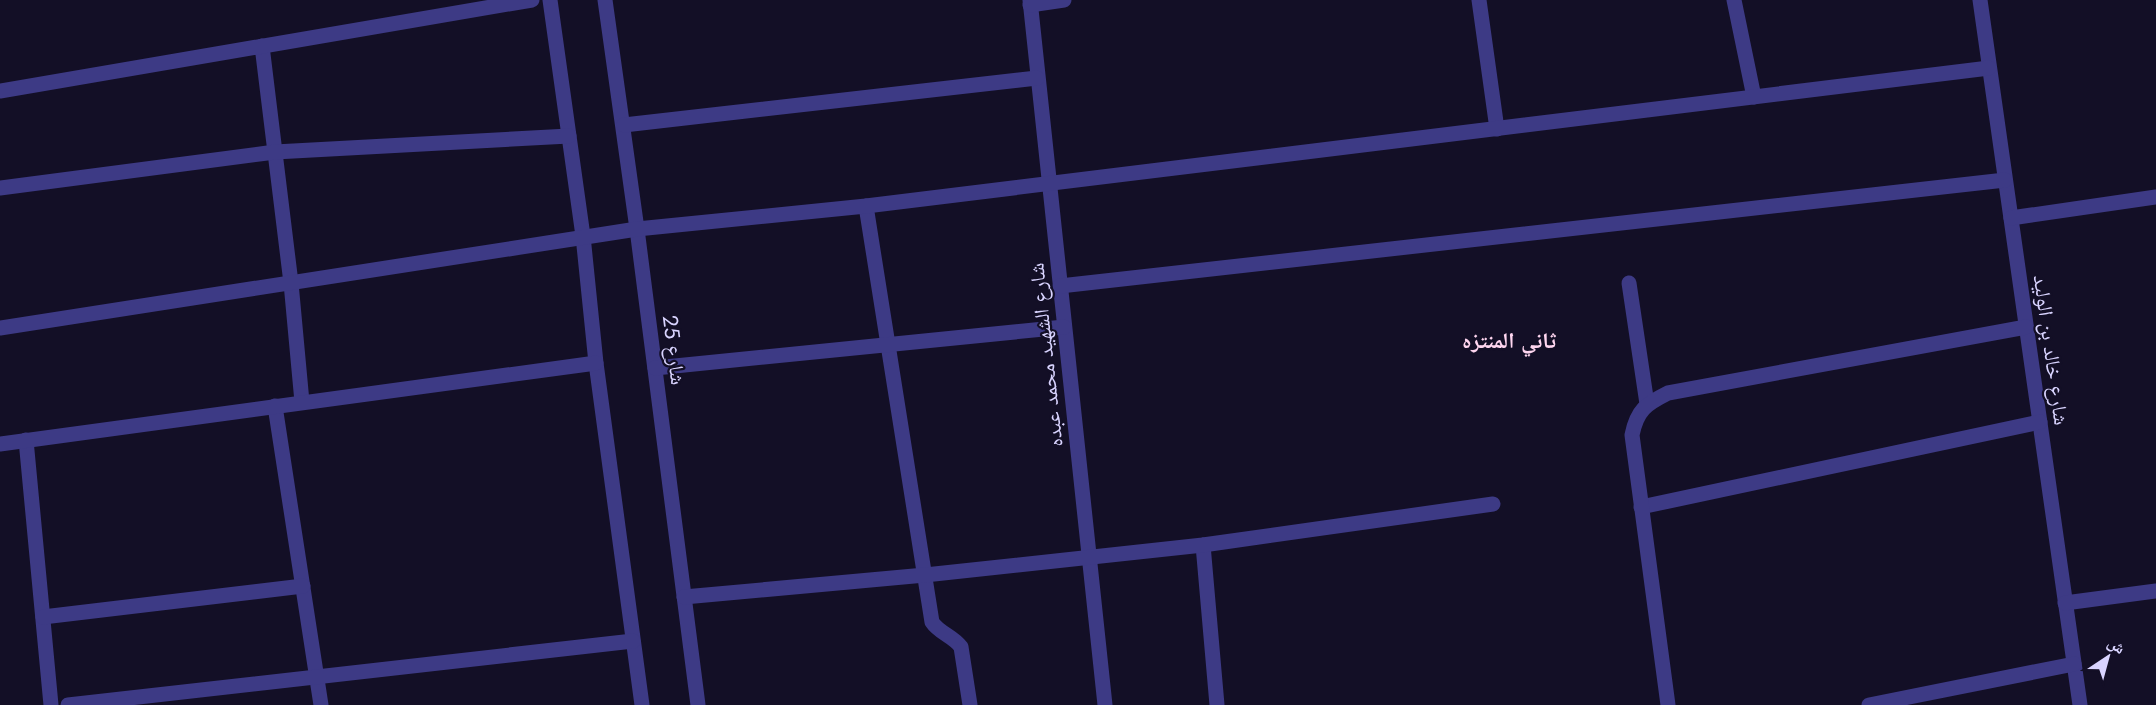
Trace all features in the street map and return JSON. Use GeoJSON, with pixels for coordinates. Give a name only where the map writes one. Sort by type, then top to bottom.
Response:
{"type":"FeatureCollection","features":[{"type":"Feature","properties":{"kind":"street"},"geometry":{"type":"LineString","coordinates":[[0,91],[532,0]]}},
{"type":"Feature","properties":{"kind":"street"},"geometry":{"type":"LineString","coordinates":[[550,0],[583,236],[596,363],[642,705]]}},
{"type":"Feature","properties":{"kind":"street","name":"شارع 25"},"geometry":{"type":"LineString","coordinates":[[605,0],[624,126],[698,705]]}},
{"type":"Feature","properties":{"kind":"street"},"geometry":{"type":"LineString","coordinates":[[1030,3],[1064,0]]}},
{"type":"Feature","properties":{"kind":"street"},"geometry":{"type":"LineString","coordinates":[[1479,0],[1497,129]]}},
{"type":"Feature","properties":{"kind":"street"},"geometry":{"type":"LineString","coordinates":[[1734,0],[1754,97]]}},
{"type":"Feature","properties":{"kind":"street","name":"شارع خالد بن الوليد"},"geometry":{"type":"LineString","coordinates":[[1980,0],[2080,705]]}},
{"type":"Feature","properties":{"kind":"street","name":"شارع الشهيد محمد عبده"},"geometry":{"type":"LineString","coordinates":[[1030,3],[1105,705]]}},
{"type":"Feature","properties":{"kind":"street"},"geometry":{"type":"LineString","coordinates":[[262,46],[291,283],[302,402]]}},
{"type":"Feature","properties":{"kind":"street"},"geometry":{"type":"LineString","coordinates":[[0,328],[583,236],[866,206],[1989,68]]}},
{"type":"Feature","properties":{"kind":"street"},"geometry":{"type":"LineString","coordinates":[[624,126],[1037,78]]}},
{"type":"Feature","properties":{"kind":"street"},"geometry":{"type":"LineString","coordinates":[[0,188],[275,152],[569,136]]}},
{"type":"Feature","properties":{"kind":"street"},"geometry":{"type":"LineString","coordinates":[[1060,286],[2005,180]]}},
{"type":"Feature","properties":{"kind":"street"},"geometry":{"type":"LineString","coordinates":[[2011,218],[2156,197]]}},
{"type":"Feature","properties":{"kind":"street"},"geometry":{"type":"LineString","coordinates":[[866,206],[932,622],[934,626],[956,640],[961,647],[970,705]]}},
{"type":"Feature","properties":{"kind":"street"},"geometry":{"type":"LineString","coordinates":[[1629,283],[1647,404]]}},
{"type":"Feature","properties":{"kind":"street"},"geometry":{"type":"LineString","coordinates":[[655,368],[1064,327]]}},
{"type":"Feature","properties":{"kind":"street"},"geometry":{"type":"LineString","coordinates":[[1668,705],[1632,435],[1635,420],[1647,404],[1668,393],[2026,327]]}},
{"type":"Feature","properties":{"kind":"street"},"geometry":{"type":"LineString","coordinates":[[0,444],[596,363]]}},
{"type":"Feature","properties":{"kind":"street"},"geometry":{"type":"LineString","coordinates":[[275,406],[321,705]]}},
{"type":"Feature","properties":{"kind":"street"},"geometry":{"type":"LineString","coordinates":[[1641,507],[2040,422]]}},
{"type":"Feature","properties":{"kind":"street"},"geometry":{"type":"LineString","coordinates":[[26,440],[51,705]]}},
{"type":"Feature","properties":{"kind":"street"},"geometry":{"type":"LineString","coordinates":[[684,597],[925,575],[1203,545],[1492,504]]}},
{"type":"Feature","properties":{"kind":"street"},"geometry":{"type":"LineString","coordinates":[[1203,545],[1217,705]]}},
{"type":"Feature","properties":{"kind":"street"},"geometry":{"type":"LineString","coordinates":[[43,617],[303,586]]}},
{"type":"Feature","properties":{"kind":"street"},"geometry":{"type":"LineString","coordinates":[[2065,603],[2156,591]]}},
{"type":"Feature","properties":{"kind":"street"},"geometry":{"type":"LineString","coordinates":[[68,705],[633,641]]}},
{"type":"Feature","properties":{"kind":"street"},"geometry":{"type":"LineString","coordinates":[[1869,705],[2074,664]]}},
{"type":"Feature","properties":{"kind":"district","name":"ثاني المنتزه"},"geometry":{"type":"Point","coordinates":[1509,340]}}]}
